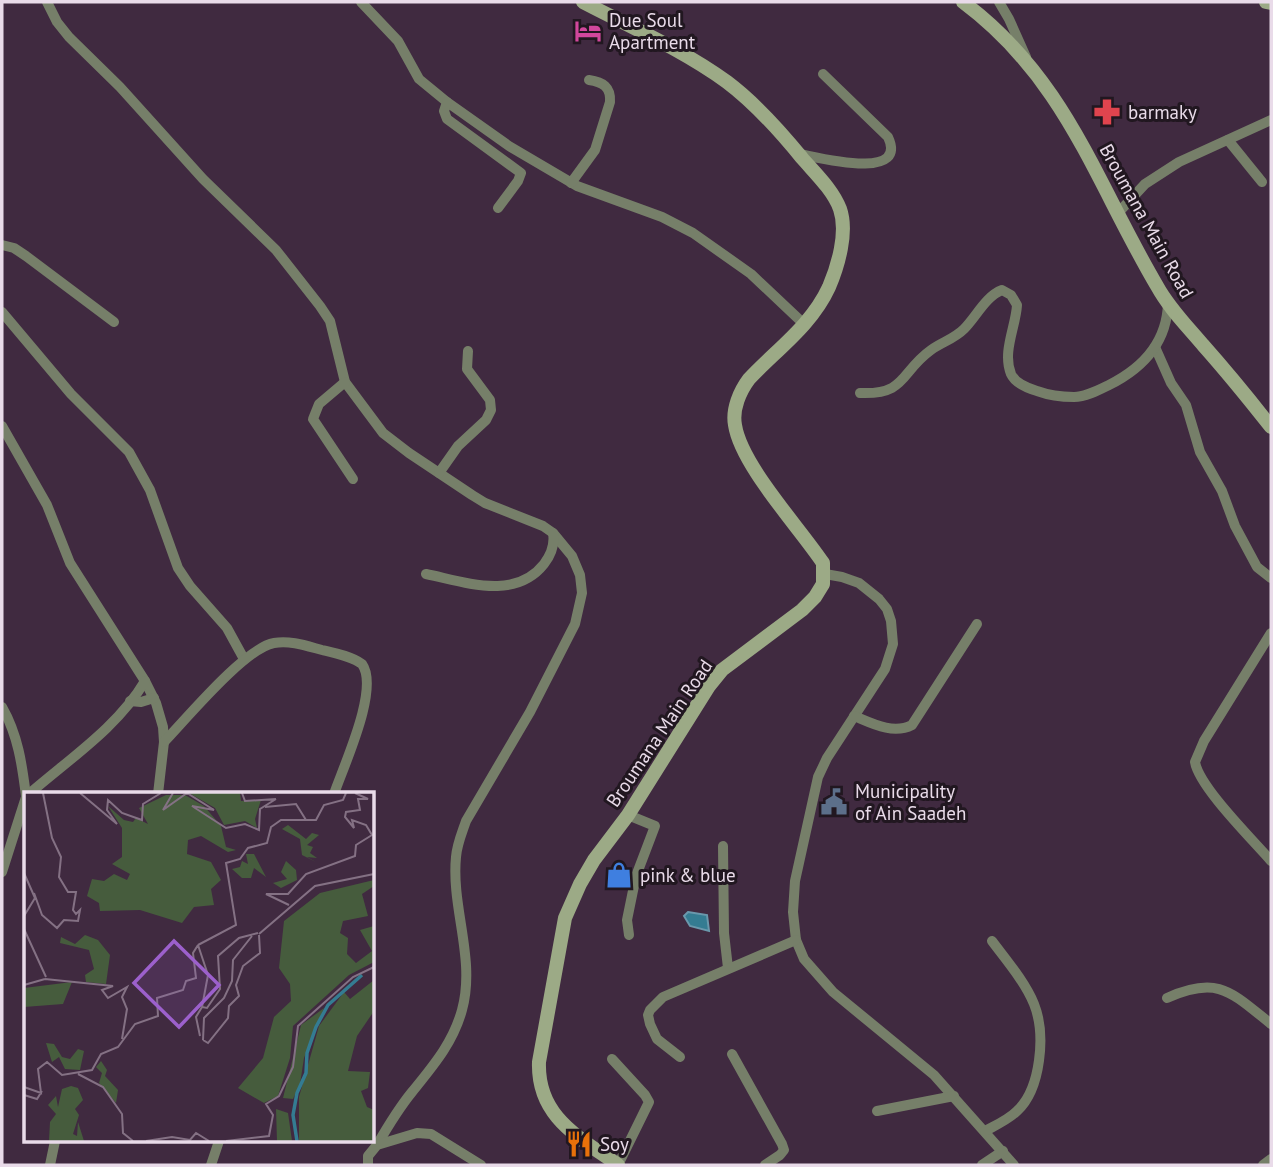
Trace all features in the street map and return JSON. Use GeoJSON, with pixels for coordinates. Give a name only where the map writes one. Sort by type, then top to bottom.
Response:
{"type":"FeatureCollection","features":[{"type":"Feature","properties":{"kind":"main road"},"geometry":{"type":"LineString","coordinates":[[583,2],[729,83],[769,120],[799,153],[840,210],[842,225],[836,268],[818,309],[805,325],[748,379],[737,402],[734,424],[746,456],[823,563],[825,574]]}},
{"type":"Feature","properties":{"kind":"main road","name":"Broumana Main Road"},"geometry":{"type":"LineString","coordinates":[[962,2],[978,13],[1029,64],[1056,100],[1082,142],[1167,302],[1271,428]]}},
{"type":"Feature","properties":{"kind":"main road"},"geometry":{"type":"LineString","coordinates":[[1266,2],[1271,3]]}},
{"type":"Feature","properties":{"kind":"main road","name":"Broumana Main Road"},"geometry":{"type":"LineString","coordinates":[[618,1165],[558,1119],[542,1092],[538,1074],[565,918],[594,860],[628,815],[693,710],[722,670],[802,610],[815,597],[823,584],[825,574]]}},
{"type":"Feature","properties":{"kind":"street"},"geometry":{"type":"LineString","coordinates":[[47,2],[57,22],[69,37],[120,87],[203,179],[269,243],[313,297],[330,321],[345,382],[383,433],[485,503],[531,520],[553,533],[577,566],[582,593],[580,609],[571,633],[530,712],[466,821],[460,838],[456,878],[466,974],[462,1009],[454,1032],[437,1061],[393,1117],[368,1156],[368,1165]]}},
{"type":"Feature","properties":{"kind":"street"},"geometry":{"type":"LineString","coordinates":[[361,2],[403,47],[419,79],[447,102],[509,146],[571,183],[662,217],[693,233],[751,274],[805,325]]}},
{"type":"Feature","properties":{"kind":"street"},"geometry":{"type":"LineString","coordinates":[[999,2],[1029,64]]}},
{"type":"Feature","properties":{"kind":"street"},"geometry":{"type":"LineString","coordinates":[[799,153],[859,164],[877,163],[891,151],[888,137],[823,74]]}},
{"type":"Feature","properties":{"kind":"street"},"geometry":{"type":"LineString","coordinates":[[571,183],[594,150],[610,102],[606,87],[589,80]]}},
{"type":"Feature","properties":{"kind":"street"},"geometry":{"type":"LineString","coordinates":[[447,102],[444,111],[447,119],[521,173],[498,208]]}},
{"type":"Feature","properties":{"kind":"street"},"geometry":{"type":"LineString","coordinates":[[1118,212],[1158,175],[1178,162],[1271,120]]}},
{"type":"Feature","properties":{"kind":"street"},"geometry":{"type":"LineString","coordinates":[[1227,140],[1262,182]]}},
{"type":"Feature","properties":{"kind":"street"},"geometry":{"type":"LineString","coordinates":[[2,245],[21,253],[114,322]]}},
{"type":"Feature","properties":{"kind":"street"},"geometry":{"type":"LineString","coordinates":[[860,393],[876,393],[894,388],[922,357],[957,336],[993,295],[1002,290],[1011,295],[1017,305],[1008,356],[1011,375],[1022,385],[1034,390],[1076,397],[1096,392],[1129,373],[1150,355],[1165,326],[1167,302]]}},
{"type":"Feature","properties":{"kind":"street"},"geometry":{"type":"LineString","coordinates":[[2,312],[71,394],[129,452],[150,490],[178,568],[227,628],[244,659]]}},
{"type":"Feature","properties":{"kind":"street"},"geometry":{"type":"LineString","coordinates":[[1155,347],[1171,383],[1186,405],[1200,452],[1222,491],[1235,526],[1257,567],[1271,578]]}},
{"type":"Feature","properties":{"kind":"street"},"geometry":{"type":"LineString","coordinates":[[439,473],[453,452],[481,425],[491,410],[490,400],[467,369],[468,351]]}},
{"type":"Feature","properties":{"kind":"street"},"geometry":{"type":"LineString","coordinates":[[345,382],[319,404],[313,419],[353,479]]}},
{"type":"Feature","properties":{"kind":"street"},"geometry":{"type":"LineString","coordinates":[[2,426],[47,506],[70,563],[154,698],[163,727],[158,792]]}},
{"type":"Feature","properties":{"kind":"street"},"geometry":{"type":"LineString","coordinates":[[426,573],[482,585],[513,585],[538,571],[546,562],[552,550],[553,533]]}},
{"type":"Feature","properties":{"kind":"street"},"geometry":{"type":"LineString","coordinates":[[825,574],[850,579],[865,587],[879,599],[894,633],[891,654],[878,680],[818,777],[795,881],[793,912],[796,940],[804,959],[833,992],[924,1066],[1014,1165]]}},
{"type":"Feature","properties":{"kind":"street"},"geometry":{"type":"LineString","coordinates":[[854,716],[895,729],[912,725],[977,624]]}},
{"type":"Feature","properties":{"kind":"street"},"geometry":{"type":"LineString","coordinates":[[1271,633],[1204,741],[1195,762],[1200,776],[1223,806],[1271,861]]}},
{"type":"Feature","properties":{"kind":"street"},"geometry":{"type":"LineString","coordinates":[[163,742],[254,651],[272,643],[286,642],[346,657],[359,662],[365,668],[367,688],[335,792]]}},
{"type":"Feature","properties":{"kind":"street"},"geometry":{"type":"LineString","coordinates":[[32,792],[69,762],[118,715],[136,696],[145,681]]}},
{"type":"Feature","properties":{"kind":"street"},"geometry":{"type":"LineString","coordinates":[[130,701],[141,702],[154,698]]}},
{"type":"Feature","properties":{"kind":"street"},"geometry":{"type":"LineString","coordinates":[[2,707],[15,734],[26,792]]}},
{"type":"Feature","properties":{"kind":"street"},"geometry":{"type":"LineString","coordinates":[[2,873],[24,805]]}},
{"type":"Feature","properties":{"kind":"street"},"geometry":{"type":"LineString","coordinates":[[628,815],[656,826],[636,877],[627,920],[629,935]]}},
{"type":"Feature","properties":{"kind":"street"},"geometry":{"type":"LineString","coordinates":[[723,846],[724,933],[728,968]]}},
{"type":"Feature","properties":{"kind":"street"},"geometry":{"type":"LineString","coordinates":[[680,1057],[654,1034],[648,1020],[650,1010],[663,998],[796,940]]}},
{"type":"Feature","properties":{"kind":"street"},"geometry":{"type":"LineString","coordinates":[[985,1131],[1011,1116],[1026,1100],[1037,1073],[1039,1047],[1035,1006],[992,941]]}},
{"type":"Feature","properties":{"kind":"street"},"geometry":{"type":"LineString","coordinates":[[1167,998],[1188,988],[1214,987],[1233,995],[1271,1024]]}},
{"type":"Feature","properties":{"kind":"street"},"geometry":{"type":"LineString","coordinates":[[732,1054],[784,1150],[765,1165]]}},
{"type":"Feature","properties":{"kind":"street"},"geometry":{"type":"LineString","coordinates":[[612,1059],[649,1102],[618,1165]]}},
{"type":"Feature","properties":{"kind":"street"},"geometry":{"type":"LineString","coordinates":[[877,1111],[954,1096]]}},
{"type":"Feature","properties":{"kind":"street"},"geometry":{"type":"LineString","coordinates":[[377,1144],[417,1133],[431,1134],[481,1165]]}},
{"type":"Feature","properties":{"kind":"street"},"geometry":{"type":"LineString","coordinates":[[50,1165],[55,1142]]}},
{"type":"Feature","properties":{"kind":"street"},"geometry":{"type":"LineString","coordinates":[[211,1165],[219,1142]]}},
{"type":"Feature","properties":{"kind":"street"},"geometry":{"type":"LineString","coordinates":[[982,1165],[1003,1151]]}},
{"type":"Feature","properties":{"kind":"street"},"geometry":{"type":"LineString","coordinates":[[1263,1165],[1271,1159]]}},
{"type":"Feature","properties":{"kind":"water"},"geometry":{"type":"Polygon","coordinates":[[[688,912],[707,915],[709,931],[690,926],[684,916],[688,912]]]}},
{"type":"Feature","properties":{"kind":"place","name":"Due Soul Apartment"},"geometry":{"type":"Point","coordinates":[588,31]}},
{"type":"Feature","properties":{"kind":"place","name":"barmaky"},"geometry":{"type":"Point","coordinates":[1107,112]}},
{"type":"Feature","properties":{"kind":"place","name":"Municipality of Ain Saadeh"},"geometry":{"type":"Point","coordinates":[834,802]}},
{"type":"Feature","properties":{"kind":"place","name":"pink & blue"},"geometry":{"type":"Point","coordinates":[619,875]}},
{"type":"Feature","properties":{"kind":"place","name":"Soy"},"geometry":{"type":"Point","coordinates":[579,1144]}}]}
